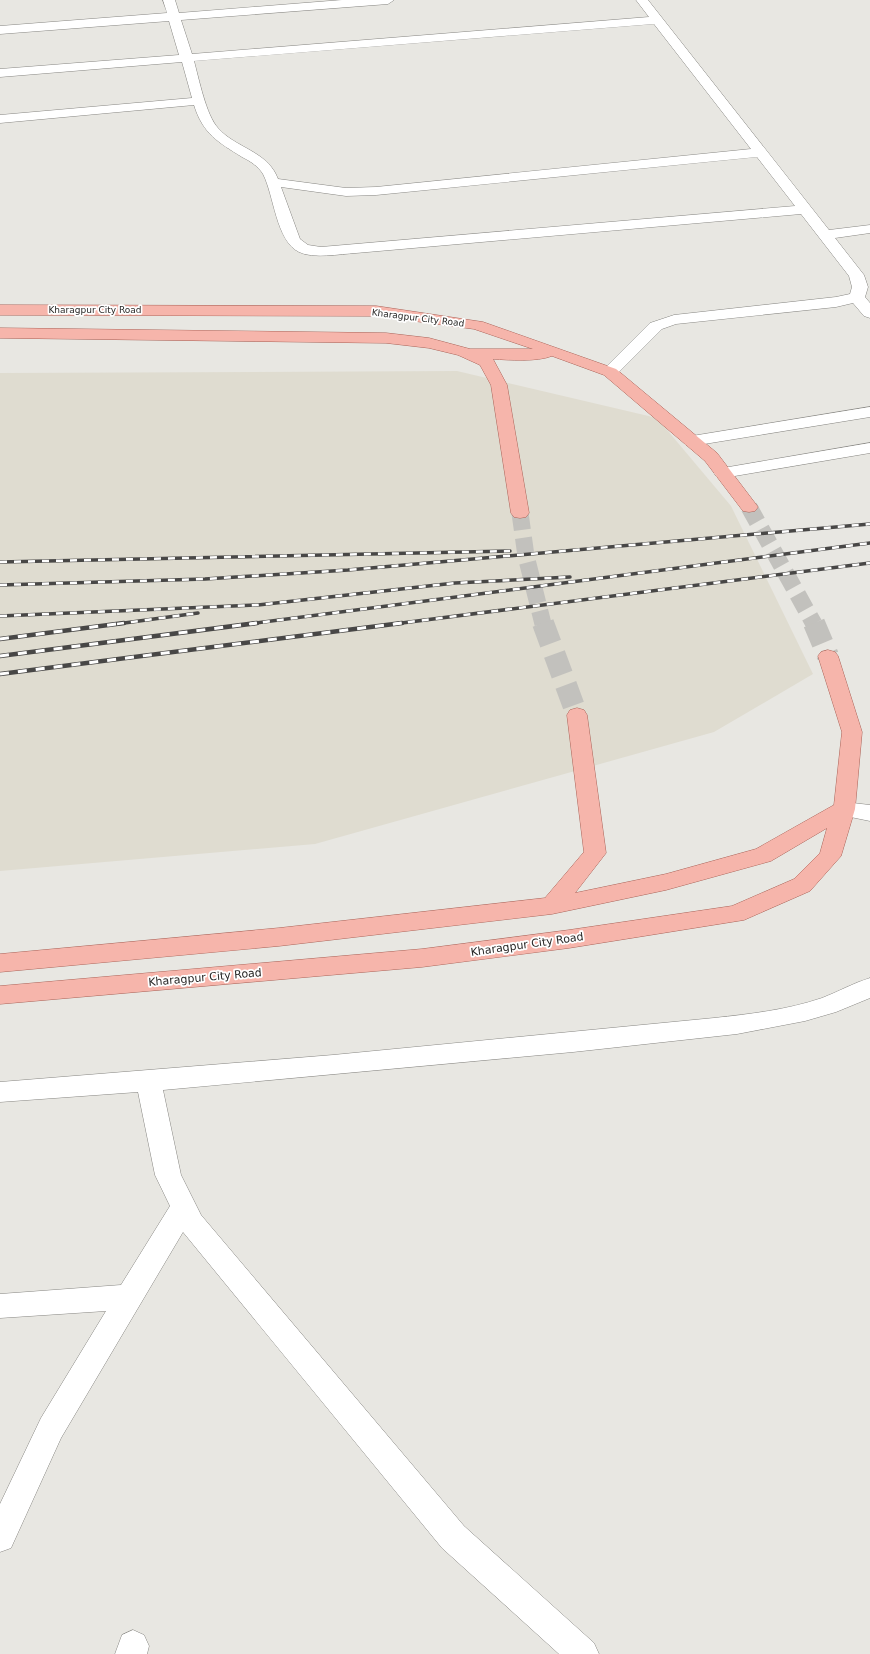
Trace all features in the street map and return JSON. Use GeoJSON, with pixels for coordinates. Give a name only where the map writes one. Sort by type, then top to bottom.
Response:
{"type":"FeatureCollection","features":[{"type":"Feature","properties":{"kind":"main road","name":"Kharagpur City Road"},"geometry":{"type":"LineString","coordinates":[[0,310],[376,311],[477,325],[560,353],[610,372],[711,457],[749,507]]}},
{"type":"Feature","properties":{"kind":"main road"},"geometry":{"type":"LineString","coordinates":[[0,333],[386,338],[430,344],[464,352],[516,355],[560,353]]}},
{"type":"Feature","properties":{"kind":"main road"},"geometry":{"type":"LineString","coordinates":[[464,352],[487,362],[499,385],[520,513]]}},
{"type":"Feature","properties":{"kind":"main road","name":"Kharagpur City Road"},"geometry":{"type":"LineString","coordinates":[[0,995],[422,958],[569,939],[736,914],[802,885],[830,856],[844,809],[852,732],[828,656]]}},
{"type":"Feature","properties":{"kind":"main road"},"geometry":{"type":"LineString","coordinates":[[552,906],[595,853],[576,715]]}},
{"type":"Feature","properties":{"kind":"main road"},"geometry":{"type":"LineString","coordinates":[[0,963],[279,937],[552,906],[666,882],[763,855],[844,809]]}},
{"type":"Feature","properties":{"kind":"street"},"geometry":{"type":"LineString","coordinates":[[169,0],[205,119],[213,131],[225,141],[258,160],[269,172],[293,241],[304,249],[321,251],[806,209]]}},
{"type":"Feature","properties":{"kind":"street"},"geometry":{"type":"LineString","coordinates":[[0,30],[388,0]]}},
{"type":"Feature","properties":{"kind":"street"},"geometry":{"type":"LineString","coordinates":[[642,0],[856,275],[860,288],[857,297]]}},
{"type":"Feature","properties":{"kind":"street"},"geometry":{"type":"LineString","coordinates":[[0,73],[186,56],[658,20]]}},
{"type":"Feature","properties":{"kind":"street"},"geometry":{"type":"LineString","coordinates":[[0,119],[200,101]]}},
{"type":"Feature","properties":{"kind":"street"},"geometry":{"type":"LineString","coordinates":[[273,182],[346,192],[376,191],[761,152]]}},
{"type":"Feature","properties":{"kind":"street"},"geometry":{"type":"LineString","coordinates":[[825,235],[870,229]]}},
{"type":"Feature","properties":{"kind":"street"},"geometry":{"type":"LineString","coordinates":[[857,297],[870,313]]}},
{"type":"Feature","properties":{"kind":"street"},"geometry":{"type":"LineString","coordinates":[[610,372],[656,326],[674,320],[836,302],[857,297]]}},
{"type":"Feature","properties":{"kind":"street"},"geometry":{"type":"LineString","coordinates":[[692,441],[870,412]]}},
{"type":"Feature","properties":{"kind":"street"},"geometry":{"type":"LineString","coordinates":[[723,473],[870,448]]}},
{"type":"Feature","properties":{"kind":"street"},"geometry":{"type":"LineString","coordinates":[[844,809],[870,813]]}},
{"type":"Feature","properties":{"kind":"street"},"geometry":{"type":"LineString","coordinates":[[0,1092],[149,1082],[622,1038],[752,1023],[802,1013],[847,999],[870,987]]}},
{"type":"Feature","properties":{"kind":"street"},"geometry":{"type":"LineString","coordinates":[[149,1082],[168,1175],[191,1223],[453,1537],[583,1654]]}},
{"type":"Feature","properties":{"kind":"street"},"geometry":{"type":"LineString","coordinates":[[0,1538],[51,1428],[184,1206]]}},
{"type":"Feature","properties":{"kind":"street"},"geometry":{"type":"LineString","coordinates":[[0,1306],[129,1297]]}},
{"type":"Feature","properties":{"kind":"shaded area"},"geometry":{"type":"Polygon","coordinates":[[[457,371],[657,418],[731,506],[813,674],[714,732],[315,844],[0,871],[0,373],[457,371]]]}},
{"type":"Feature","properties":{"kind":"tunnel"},"geometry":{"type":"LineString","coordinates":[[749,507],[814,624]]}},
{"type":"Feature","properties":{"kind":"tunnel"},"geometry":{"type":"LineString","coordinates":[[520,513],[526,556],[543,624]]}},
{"type":"Feature","properties":{"kind":"tunnel"},"geometry":{"type":"LineString","coordinates":[[543,623],[577,715]]}},
{"type":"Feature","properties":{"kind":"tunnel"},"geometry":{"type":"LineString","coordinates":[[814,623],[828,656]]}},
{"type":"Feature","properties":{"kind":"railway"},"geometry":{"type":"LineString","coordinates":[[0,585],[205,579],[348,570],[870,524]]}},
{"type":"Feature","properties":{"kind":"railway"},"geometry":{"type":"LineString","coordinates":[[249,624],[870,543]]}},
{"type":"Feature","properties":{"kind":"railway"},"geometry":{"type":"LineString","coordinates":[[0,562],[510,551]]}},
{"type":"Feature","properties":{"kind":"railway"},"geometry":{"type":"LineString","coordinates":[[394,624],[870,563]]}},
{"type":"Feature","properties":{"kind":"railway"},"geometry":{"type":"LineString","coordinates":[[0,616],[258,605],[455,583],[570,577]]}},
{"type":"Feature","properties":{"kind":"railway"},"geometry":{"type":"LineString","coordinates":[[117,624],[198,613]]}},
{"type":"Feature","properties":{"kind":"railway"},"geometry":{"type":"LineString","coordinates":[[0,639],[124,623]]}},
{"type":"Feature","properties":{"kind":"railway"},"geometry":{"type":"LineString","coordinates":[[0,656],[257,623]]}},
{"type":"Feature","properties":{"kind":"railway"},"geometry":{"type":"LineString","coordinates":[[0,674],[402,623]]}}]}
